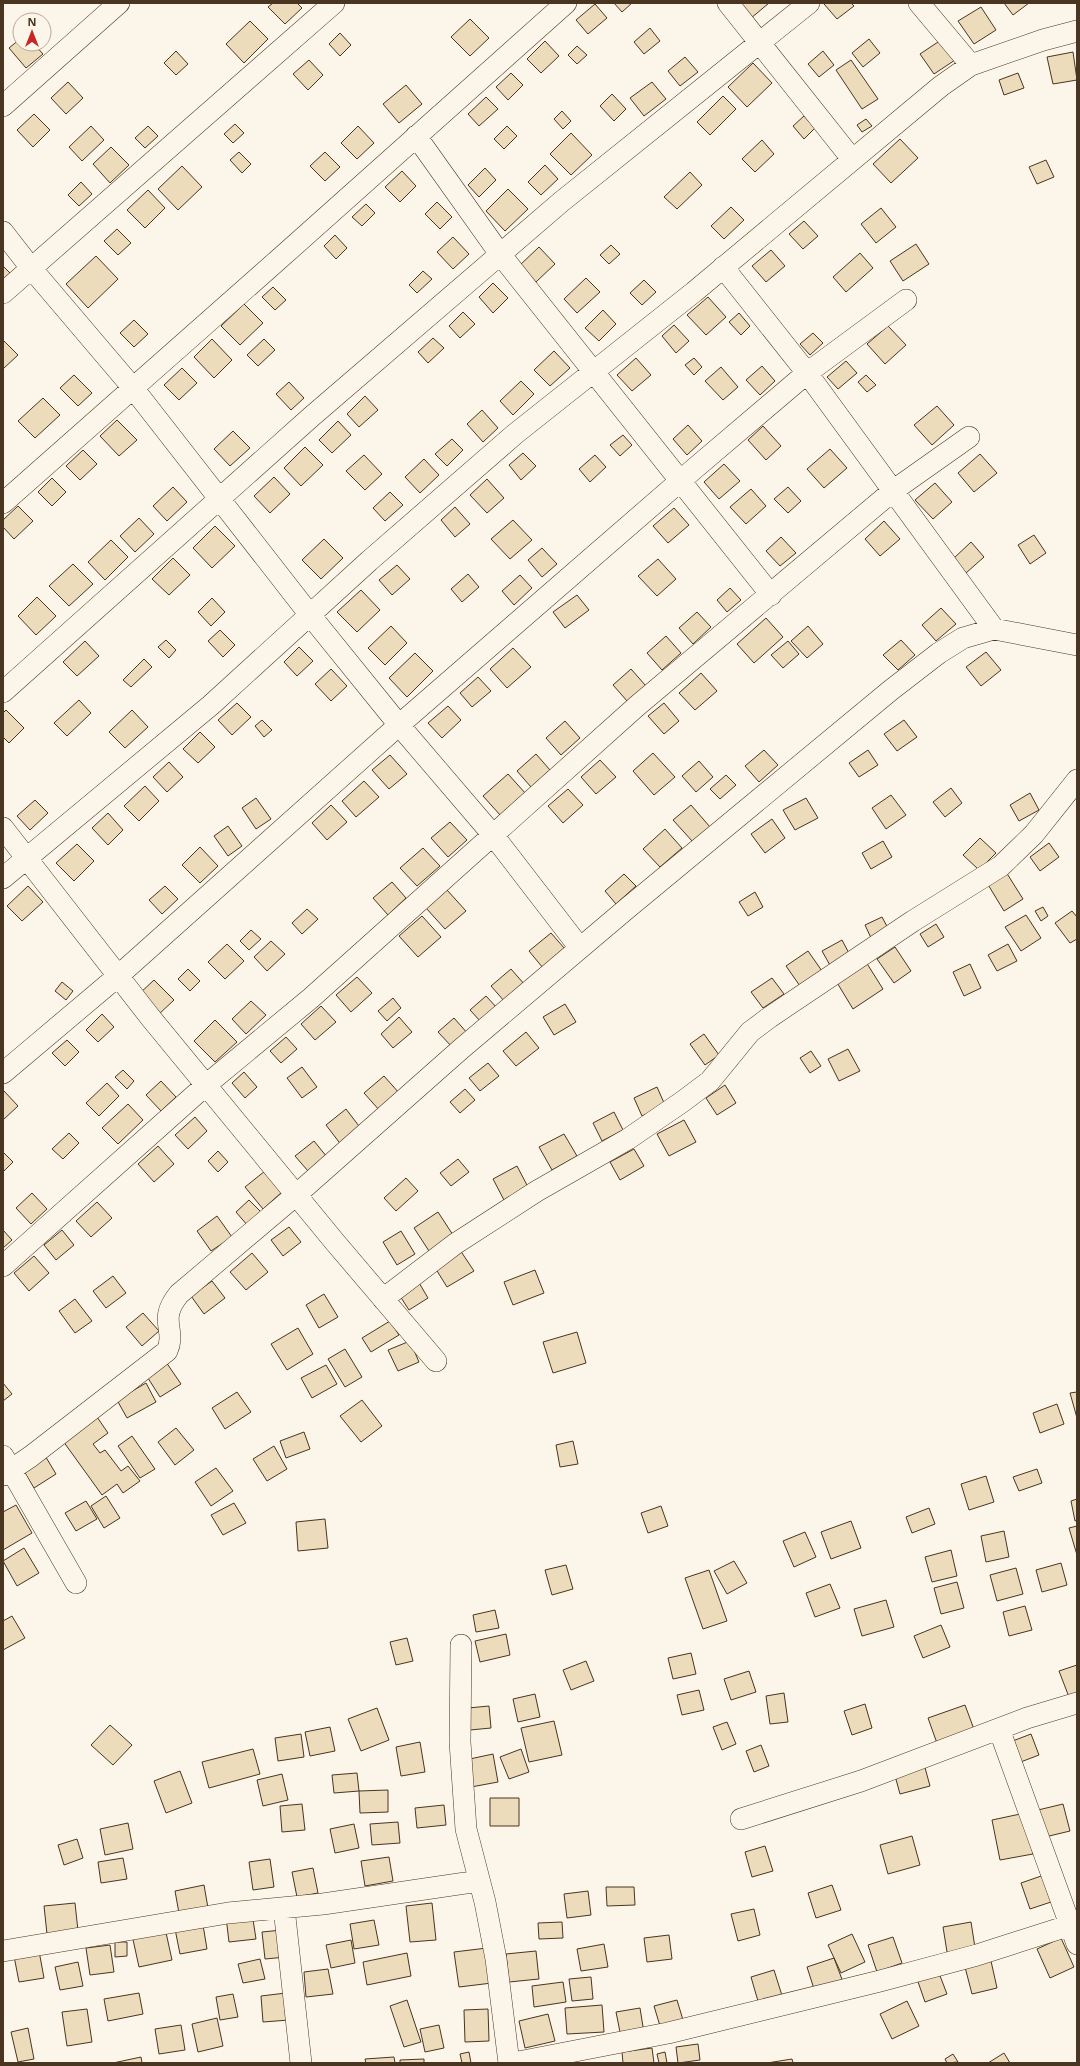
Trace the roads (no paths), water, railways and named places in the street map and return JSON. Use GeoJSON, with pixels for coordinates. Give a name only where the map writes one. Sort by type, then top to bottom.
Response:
{"type":"FeatureCollection","features":[{"type":"Feature","properties":{"kind":"street"},"geometry":{"type":"LineString","coordinates":[[3,106],[119,3]]}},
{"type":"Feature","properties":{"kind":"street"},"geometry":{"type":"LineString","coordinates":[[3,502],[566,3]]}},
{"type":"Feature","properties":{"kind":"street"},"geometry":{"type":"LineString","coordinates":[[728,3],[852,160]]}},
{"type":"Feature","properties":{"kind":"street"},"geometry":{"type":"LineString","coordinates":[[3,692],[218,500],[500,254],[561,202],[760,44],[809,3]]}},
{"type":"Feature","properties":{"kind":"street"},"geometry":{"type":"LineString","coordinates":[[919,3],[971,65]]}},
{"type":"Feature","properties":{"kind":"street"},"geometry":{"type":"LineString","coordinates":[[3,293],[325,6]]}},
{"type":"Feature","properties":{"kind":"street"},"geometry":{"type":"LineString","coordinates":[[3,878],[26,857],[211,705],[310,615],[515,434],[723,267],[941,86],[971,65],[1043,40],[1077,31]]}},
{"type":"Feature","properties":{"kind":"street"},"geometry":{"type":"LineString","coordinates":[[416,136],[500,254],[594,370],[679,481],[771,595]]}},
{"type":"Feature","properties":{"kind":"street"},"geometry":{"type":"LineString","coordinates":[[3,232],[31,268],[133,388],[218,500],[399,725],[493,835],[580,948]]}},
{"type":"Feature","properties":{"kind":"street"},"geometry":{"type":"LineString","coordinates":[[723,267],[807,373],[894,490],[994,629]]}},
{"type":"Feature","properties":{"kind":"street"},"geometry":{"type":"LineString","coordinates":[[3,1074],[118,976],[399,725],[679,481],[807,373],[906,300]]}},
{"type":"Feature","properties":{"kind":"street"},"geometry":{"type":"LineString","coordinates":[[3,1266],[206,1085],[311,998],[637,706],[771,595],[894,490],[969,437]]}},
{"type":"Feature","properties":{"kind":"street"},"geometry":{"type":"LineString","coordinates":[[76,1583],[6,1467],[167,1352],[171,1343],[167,1316],[170,1305],[179,1294],[296,1195],[461,1049],[580,948],[903,681],[939,653],[963,638],[994,629],[1077,645]]}},
{"type":"Feature","properties":{"kind":"street"},"geometry":{"type":"LineString","coordinates":[[383,1299],[455,1244],[537,1191],[628,1139],[682,1102],[710,1081],[750,1032],[770,1017],[907,925],[1001,866],[1034,834],[1077,780]]}},
{"type":"Feature","properties":{"kind":"street"},"geometry":{"type":"LineString","coordinates":[[3,828],[118,976],[206,1085],[296,1195],[436,1361]]}},
{"type":"Feature","properties":{"kind":"street"},"geometry":{"type":"LineString","coordinates":[[461,1645],[460,1742],[466,1829],[496,1959],[509,2063]]}},
{"type":"Feature","properties":{"kind":"street"},"geometry":{"type":"LineString","coordinates":[[741,1819],[861,1781],[999,1729],[1077,1703]]}},
{"type":"Feature","properties":{"kind":"street"},"geometry":{"type":"LineString","coordinates":[[999,1729],[1073,1924],[1077,1944]]}},
{"type":"Feature","properties":{"kind":"street"},"geometry":{"type":"LineString","coordinates":[[3,1951],[141,1926],[228,1913],[284,1908],[479,1881]]}},
{"type":"Feature","properties":{"kind":"street"},"geometry":{"type":"LineString","coordinates":[[284,1908],[301,2063]]}},
{"type":"Feature","properties":{"kind":"street"},"geometry":{"type":"LineString","coordinates":[[513,2063],[668,2033],[872,1983],[977,1955],[1073,1924]]}}]}
